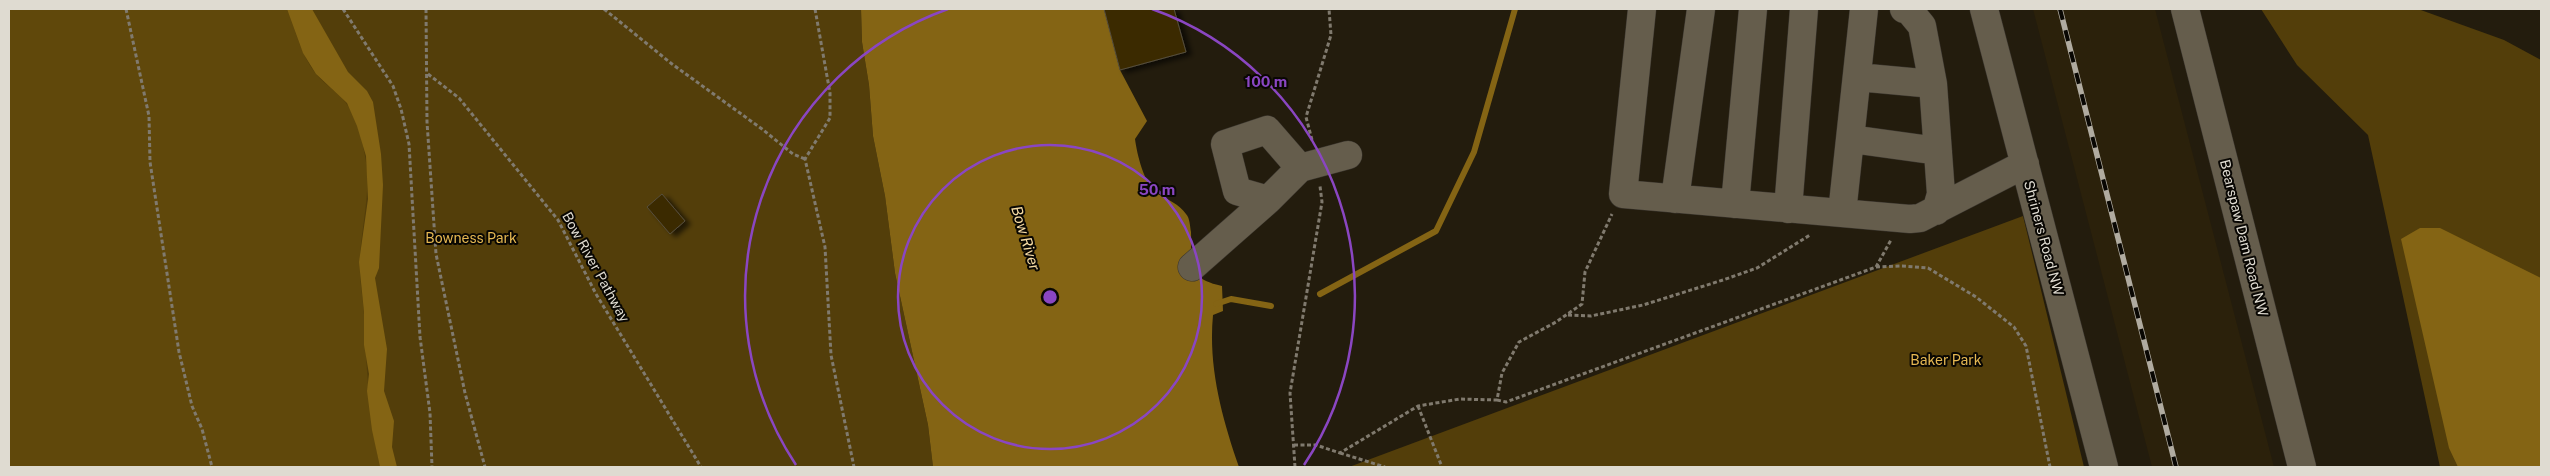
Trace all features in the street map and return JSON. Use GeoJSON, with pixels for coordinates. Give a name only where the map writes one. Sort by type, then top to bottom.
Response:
{"type":"FeatureCollection","features":[{"type":"Feature","properties":{"kind":"street"},"geometry":{"type":"LineString","coordinates":[[1642,9],[1623,194],[1900,219],[1920,218],[2025,164]]}},
{"type":"Feature","properties":{"kind":"street"},"geometry":{"type":"LineString","coordinates":[[1675,199],[1701,9]]}},
{"type":"Feature","properties":{"kind":"street"},"geometry":{"type":"LineString","coordinates":[[1736,204],[1752,9]]}},
{"type":"Feature","properties":{"kind":"street"},"geometry":{"type":"LineString","coordinates":[[1788,209],[1804,9]]}},
{"type":"Feature","properties":{"kind":"street"},"geometry":{"type":"LineString","coordinates":[[1834,213],[1851,139],[1864,9]]}},
{"type":"Feature","properties":{"kind":"street"},"geometry":{"type":"LineString","coordinates":[[1904,9],[1908,9],[1922,26],[1933,84],[1940,194],[1936,211]]}},
{"type":"Feature","properties":{"kind":"street","name":"Shriners Road NW"},"geometry":{"type":"LineString","coordinates":[[1984,9],[2104,467]]}},
{"type":"Feature","properties":{"kind":"street","name":"Bearspaw Dam Road NW"},"geometry":{"type":"LineString","coordinates":[[2185,9],[2302,467]]}},
{"type":"Feature","properties":{"kind":"street"},"geometry":{"type":"LineString","coordinates":[[1856,77],[1933,84]]}},
{"type":"Feature","properties":{"kind":"street"},"geometry":{"type":"LineString","coordinates":[[1268,200],[1237,191],[1225,144],[1267,130],[1309,165]]}},
{"type":"Feature","properties":{"kind":"street"},"geometry":{"type":"LineString","coordinates":[[1851,139],[1938,152]]}},
{"type":"Feature","properties":{"kind":"street"},"geometry":{"type":"LineString","coordinates":[[1192,267],[1309,165],[1348,155]]}},
{"type":"Feature","properties":{"kind":"path"},"geometry":{"type":"LineString","coordinates":[[126,9],[149,116],[150,162],[179,352],[192,406],[202,428],[212,467]]}},
{"type":"Feature","properties":{"kind":"path"},"geometry":{"type":"LineString","coordinates":[[343,9],[392,86],[401,109],[409,144],[420,337],[430,413],[432,467]]}},
{"type":"Feature","properties":{"kind":"path"},"geometry":{"type":"LineString","coordinates":[[426,9],[427,122],[436,254],[465,393],[485,467]]}},
{"type":"Feature","properties":{"kind":"path"},"geometry":{"type":"LineString","coordinates":[[604,9],[672,64],[762,129],[793,154],[805,159]]}},
{"type":"Feature","properties":{"kind":"path"},"geometry":{"type":"LineString","coordinates":[[815,9],[830,93],[830,118],[805,159],[825,246],[831,356],[854,467]]}},
{"type":"Feature","properties":{"kind":"path"},"geometry":{"type":"LineString","coordinates":[[1295,467],[1290,393],[1322,202],[1309,165],[1306,117],[1331,35],[1329,9]]}},
{"type":"Feature","properties":{"kind":"path","name":"Bow River Pathway"},"geometry":{"type":"LineString","coordinates":[[428,74],[460,98],[558,220],[596,294],[702,467]]}},
{"type":"Feature","properties":{"kind":"path"},"geometry":{"type":"LineString","coordinates":[[1497,400],[1502,372],[1519,342],[1582,304],[1585,272],[1623,194]]}},
{"type":"Feature","properties":{"kind":"path"},"geometry":{"type":"LineString","coordinates":[[1567,314],[1591,316],[1643,305],[1757,268],[1825,224],[1834,213]]}},
{"type":"Feature","properties":{"kind":"path"},"geometry":{"type":"LineString","coordinates":[[1876,267],[1900,219]]}},
{"type":"Feature","properties":{"kind":"path"},"geometry":{"type":"LineString","coordinates":[[1340,453],[1418,406],[1460,399],[1506,402],[1876,267],[1902,266],[1928,268],[1976,297],[2014,326],[2026,346],[2050,467]]}},
{"type":"Feature","properties":{"kind":"path"},"geometry":{"type":"LineString","coordinates":[[1418,406],[1442,467]]}},
{"type":"Feature","properties":{"kind":"path"},"geometry":{"type":"LineString","coordinates":[[1294,445],[1316,445],[1385,467]]}},
{"type":"Feature","properties":{"kind":"shaded area"},"geometry":{"type":"Polygon","coordinates":[[[9,9],[287,9],[311,67],[350,108],[364,149],[367,183],[360,274],[369,391],[380,467],[9,467],[9,9]]]}},
{"type":"Feature","properties":{"kind":"shaded area"},"geometry":{"type":"Polygon","coordinates":[[[2033,9],[2155,9],[2274,467],[2152,467],[2033,9]]]}},
{"type":"Feature","properties":{"kind":"green space","name":"Bowness Park"},"geometry":{"type":"Polygon","coordinates":[[[9,9],[861,9],[862,42],[869,85],[873,136],[885,196],[895,273],[928,425],[933,467],[9,467],[9,9]]]}},
{"type":"Feature","properties":{"kind":"green space"},"geometry":{"type":"Polygon","coordinates":[[[2261,9],[2418,9],[2504,40],[2541,60],[2541,467],[2440,467],[2368,135],[2297,65],[2261,9]]]}},
{"type":"Feature","properties":{"kind":"green space","name":"Baker Park"},"geometry":{"type":"Polygon","coordinates":[[[2023,216],[2084,467],[1349,467],[2023,216]]]}},
{"type":"Feature","properties":{"kind":"water"},"geometry":{"type":"Polygon","coordinates":[[[287,9],[312,9],[348,72],[367,91],[373,102],[381,154],[383,185],[379,268],[375,278],[387,349],[384,391],[394,421],[392,447],[397,467],[380,467],[372,430],[367,391],[369,374],[364,345],[364,312],[359,262],[368,199],[366,156],[357,126],[347,103],[316,74],[303,53],[287,9]]]}},
{"type":"Feature","properties":{"kind":"water","name":"Bow River"},"geometry":{"type":"Polygon","coordinates":[[[861,9],[1104,9],[1120,70],[1147,121],[1135,139],[1139,161],[1145,177],[1153,190],[1177,205],[1187,216],[1191,232],[1193,268],[1197,274],[1210,283],[1222,286],[1223,311],[1213,315],[1213,354],[1222,411],[1239,467],[933,467],[928,425],[895,273],[885,196],[873,136],[869,85],[862,42],[861,9]]]}},
{"type":"Feature","properties":{"kind":"water"},"geometry":{"type":"Polygon","coordinates":[[[2420,228],[2440,228],[2541,278],[2541,467],[2458,467],[2449,448],[2401,239],[2420,228]]]}},
{"type":"Feature","properties":{"kind":"building"},"geometry":{"type":"Polygon","coordinates":[[[1104,9],[1174,9],[1186,52],[1120,70],[1104,9]]]}},
{"type":"Feature","properties":{"kind":"building"},"geometry":{"type":"Polygon","coordinates":[[[662,194],[685,221],[670,234],[647,207],[662,194]]]}},
{"type":"Feature","properties":{"kind":"waterway"},"geometry":{"type":"LineString","coordinates":[[1320,294],[1436,231],[1474,152],[1515,9]]}},
{"type":"Feature","properties":{"kind":"waterway"},"geometry":{"type":"LineString","coordinates":[[1216,304],[1231,299],[1271,306]]}},
{"type":"Feature","properties":{"kind":"railway"},"geometry":{"type":"LineString","coordinates":[[2060,9],[2176,467]]}}]}
